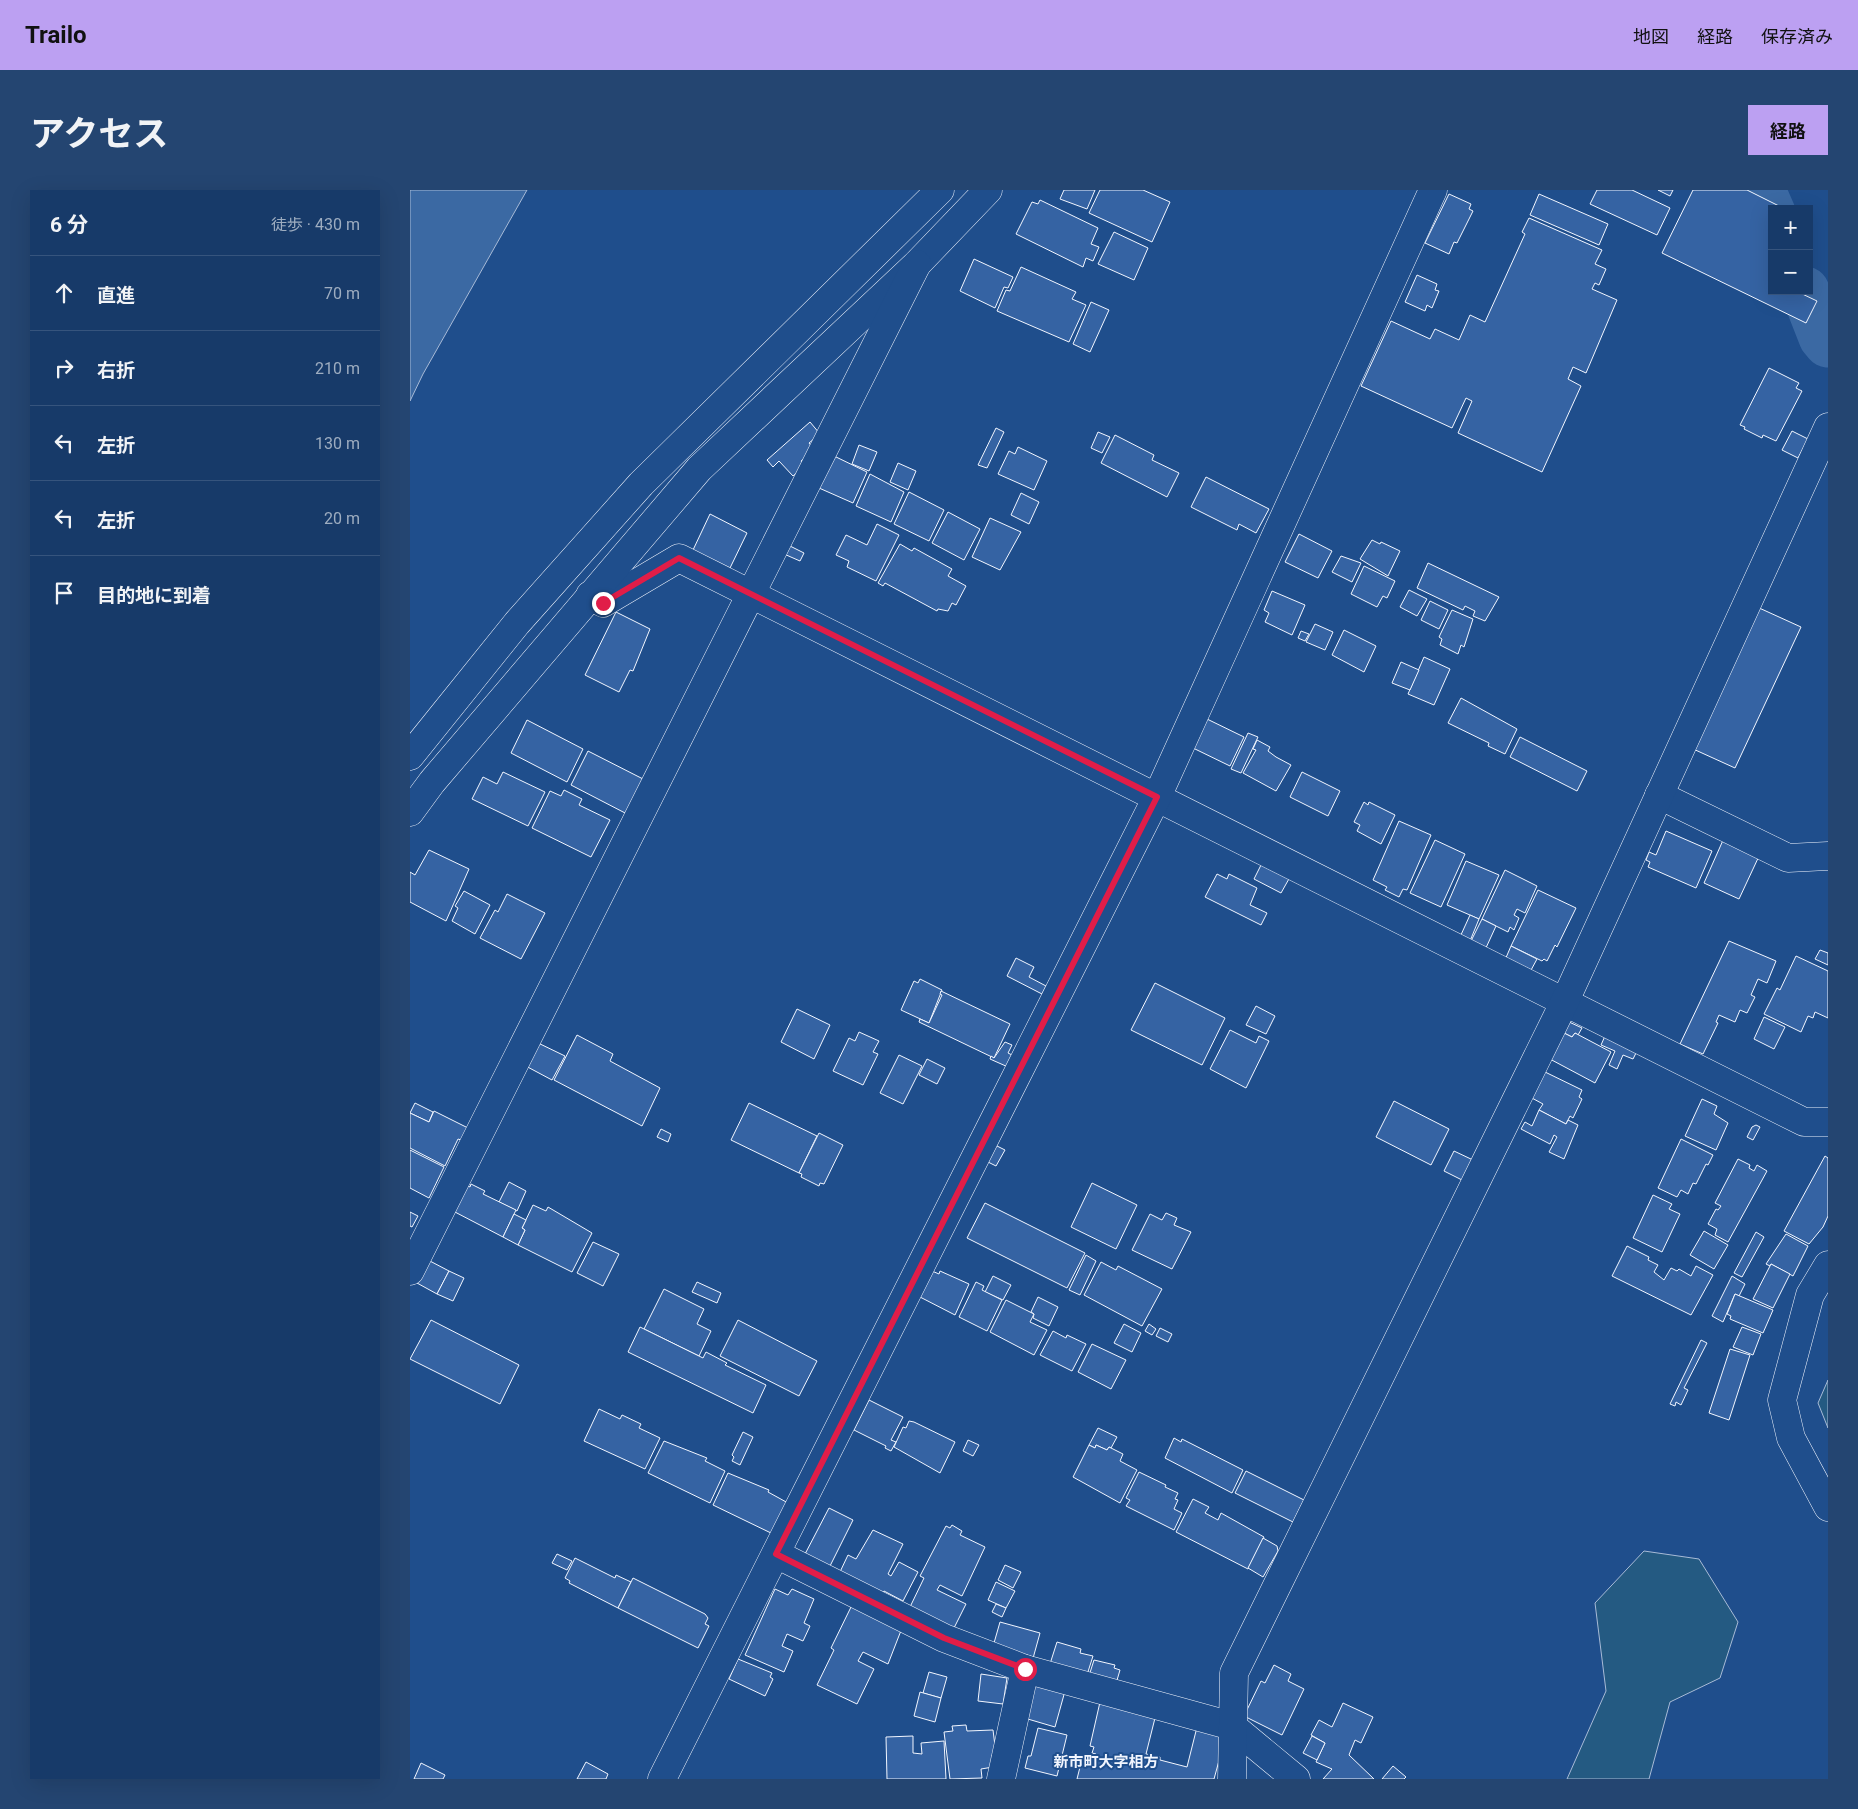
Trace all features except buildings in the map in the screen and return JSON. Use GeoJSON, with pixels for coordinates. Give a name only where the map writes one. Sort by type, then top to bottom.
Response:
{"type":"FeatureCollection","features":[{"type":"Feature","properties":{"kind":"street"},"geometry":{"type":"LineString","coordinates":[[410,756],[517,623],[641,484],[940,190]]}},
{"type":"Feature","properties":{"kind":"street"},"geometry":{"type":"LineString","coordinates":[[410,812],[432,782],[699,469],[917,264],[988,190]]}},
{"type":"Feature","properties":{"kind":"street"},"geometry":{"type":"LineString","coordinates":[[662,1779],[1157,797],[1433,190]]}},
{"type":"Feature","properties":{"kind":"street"},"geometry":{"type":"LineString","coordinates":[[410,1271],[917,264]]}},
{"type":"Feature","properties":{"kind":"street"},"geometry":{"type":"LineString","coordinates":[[1232,1779],[1234,1673],[1565,1001],[1828,426]]}},
{"type":"Feature","properties":{"kind":"street"},"geometry":{"type":"LineString","coordinates":[[590,595],[603,603],[679,558],[1804,1122],[1828,1122]]}},
{"type":"Feature","properties":{"kind":"street"},"geometry":{"type":"LineString","coordinates":[[1659,795],[1788,858],[1828,856]]}},
{"type":"Feature","properties":{"kind":"street"},"geometry":{"type":"LineString","coordinates":[[1828,1265],[1810,1296],[1782,1400],[1791,1438],[1828,1507]]}},
{"type":"Feature","properties":{"kind":"street"},"geometry":{"type":"LineString","coordinates":[[776,1554],[944,1638],[1025,1669],[1232,1726],[1296,1779]]}},
{"type":"Feature","properties":{"kind":"street"},"geometry":{"type":"LineString","coordinates":[[1002,1779],[1025,1669]]}},
{"type":"Feature","properties":{"kind":"shaded area"},"geometry":{"type":"Polygon","coordinates":[[[410,190],[527,190],[423,374],[410,401],[410,190]]]}},
{"type":"Feature","properties":{"kind":"shaded area"},"geometry":{"type":"Polygon","coordinates":[[[1828,1380],[1828,1428],[1818,1403],[1828,1380]]]}},
{"type":"Feature","properties":{"kind":"shaded area"},"geometry":{"type":"Polygon","coordinates":[[[1644,1551],[1699,1559],[1738,1622],[1720,1678],[1670,1702],[1649,1779],[1567,1779],[1606,1691],[1595,1603],[1644,1551]]]}},
{"type":"Feature","properties":{"kind":"waterway"},"geometry":{"type":"LineString","coordinates":[[1761,190],[1768,206]]}},
{"type":"Feature","properties":{"kind":"waterway"},"geometry":{"type":"LineString","coordinates":[[1807,295],[1823,337],[1828,343]]}},
{"type":"Feature","properties":{"kind":"district","name":"新市町大字相方"},"geometry":{"type":"Point","coordinates":[1106,1762]}},
{"type":"Feature","properties":{"kind":"route"},"geometry":{"type":"LineString","coordinates":[[603,603],[679,558],[1157,797],[776,1554],[944,1638],[1025,1669]]}}]}
